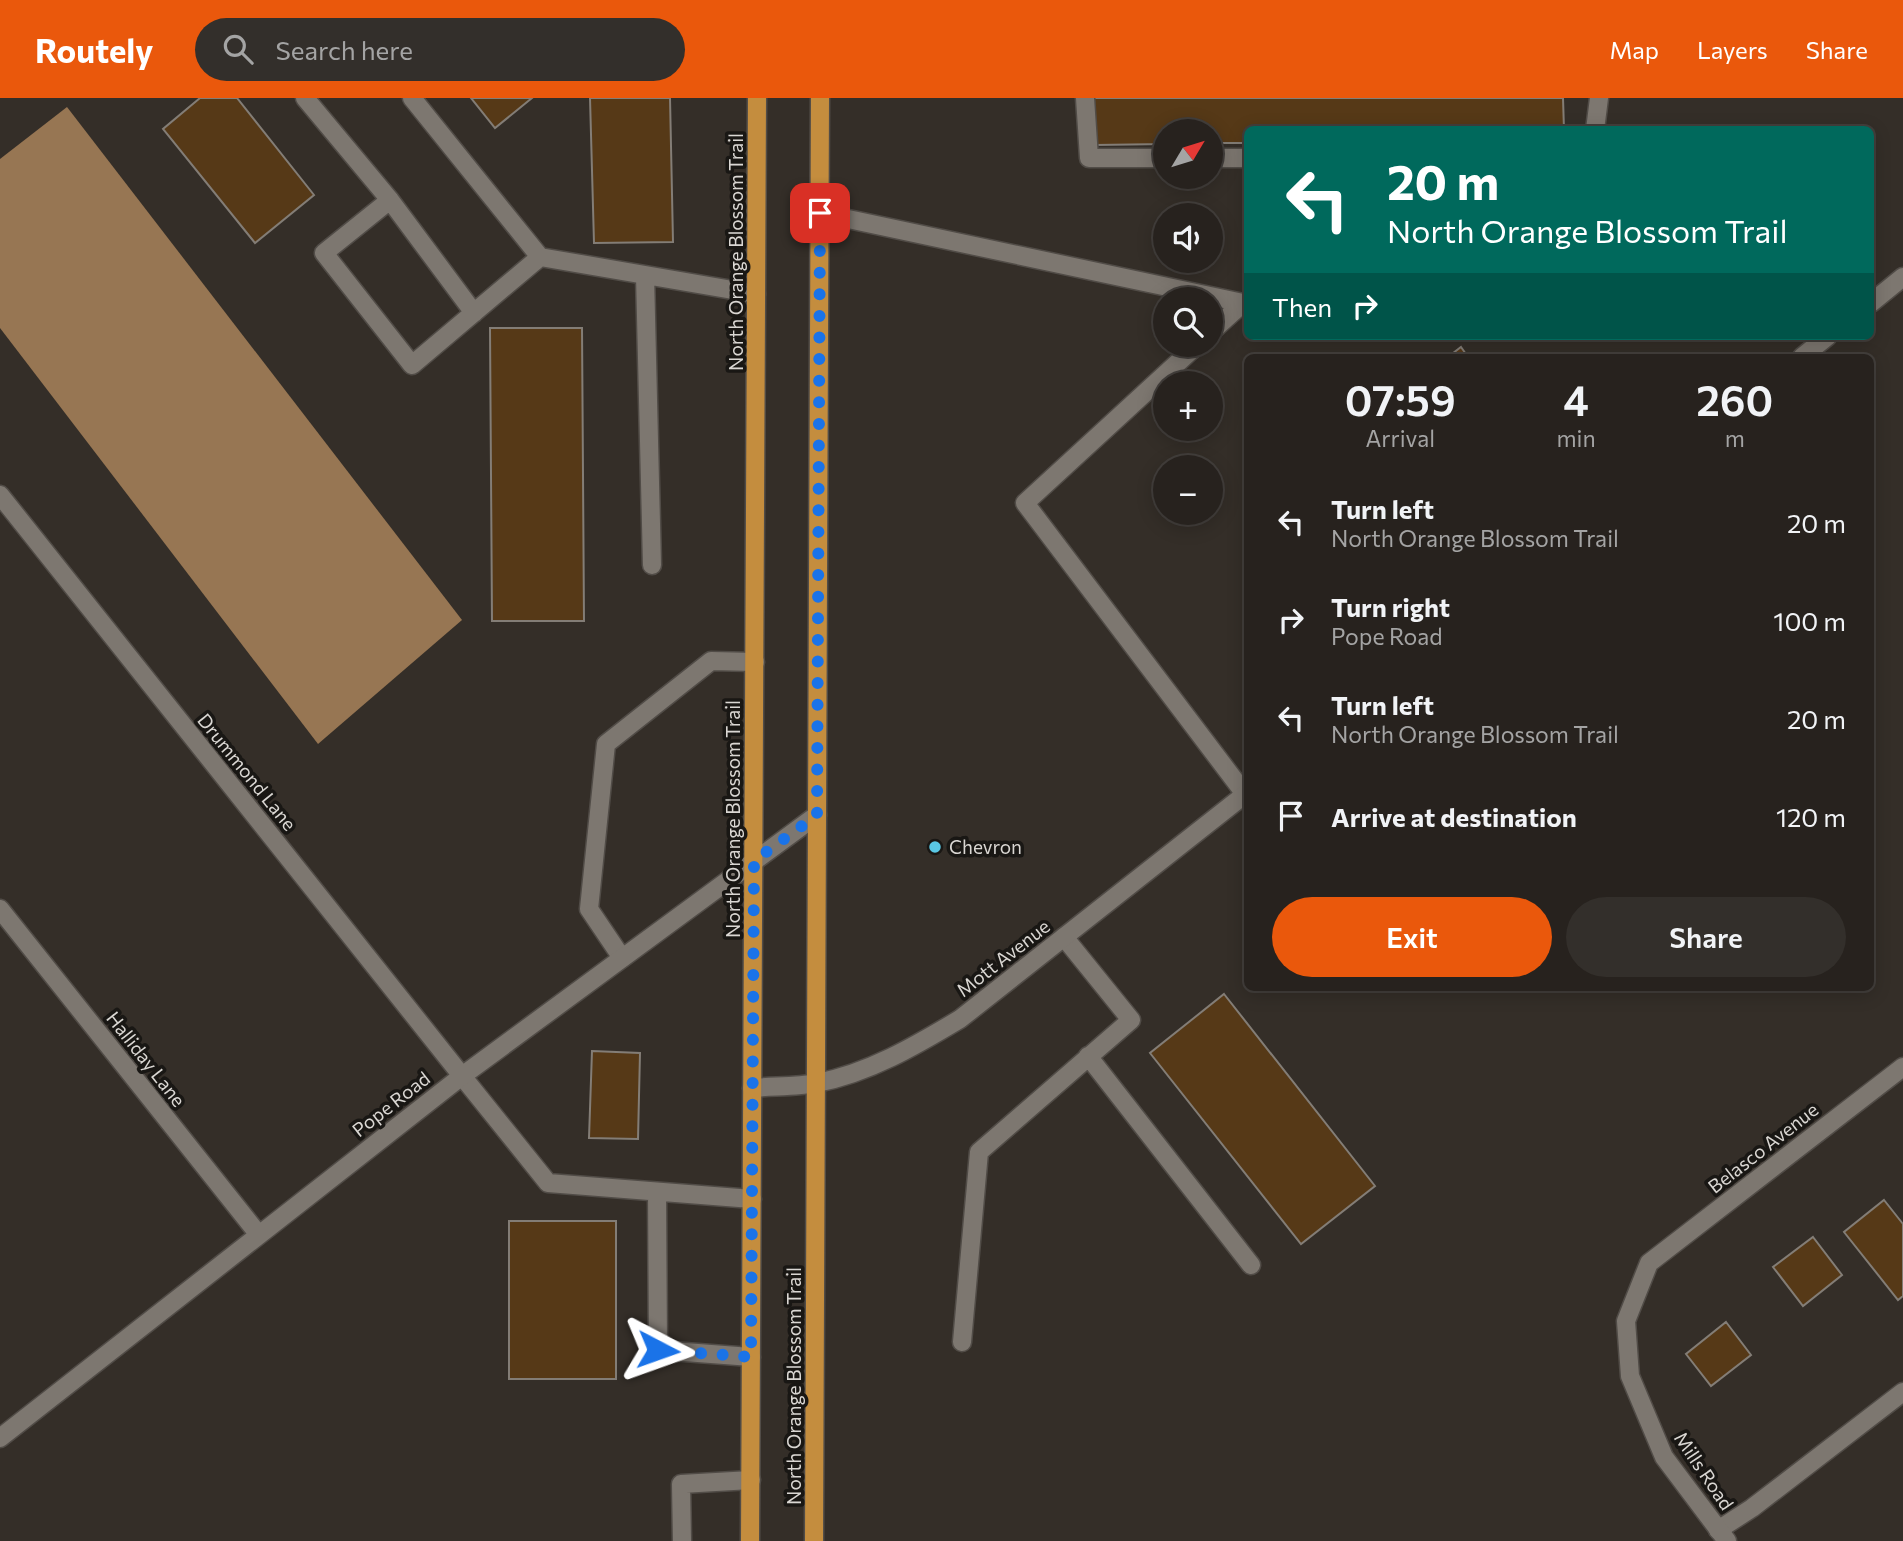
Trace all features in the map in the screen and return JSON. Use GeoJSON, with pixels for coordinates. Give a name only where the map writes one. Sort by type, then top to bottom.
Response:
{"type":"FeatureCollection","features":[{"type":"Feature","properties":{"kind":"main road","name":"North Orange Blossom Trail"},"geometry":{"type":"LineString","coordinates":[[750,1541],[757,98]]}},
{"type":"Feature","properties":{"kind":"main road","name":"North Orange Blossom Trail"},"geometry":{"type":"LineString","coordinates":[[814,1541],[820,98]]}},
{"type":"Feature","properties":{"kind":"street"},"geometry":{"type":"LineString","coordinates":[[305,98],[390,200],[474,313]]}},
{"type":"Feature","properties":{"kind":"street"},"geometry":{"type":"LineString","coordinates":[[412,98],[540,257],[757,294]]}},
{"type":"Feature","properties":{"kind":"street"},"geometry":{"type":"LineString","coordinates":[[1085,98],[1089,158],[1153,158]]}},
{"type":"Feature","properties":{"kind":"street"},"geometry":{"type":"LineString","coordinates":[[1597,126],[1599,98]]}},
{"type":"Feature","properties":{"kind":"street"},"geometry":{"type":"LineString","coordinates":[[1223,158],[1244,158]]}},
{"type":"Feature","properties":{"kind":"street"},"geometry":{"type":"LineString","coordinates":[[390,200],[324,253],[412,365],[540,257]]}},
{"type":"Feature","properties":{"kind":"street"},"geometry":{"type":"LineString","coordinates":[[820,213],[1244,302]]}},
{"type":"Feature","properties":{"kind":"street"},"geometry":{"type":"LineString","coordinates":[[645,275],[652,565]]}},
{"type":"Feature","properties":{"kind":"street"},"geometry":{"type":"LineString","coordinates":[[1874,301],[1903,277]]}},
{"type":"Feature","properties":{"kind":"street"},"geometry":{"type":"LineString","coordinates":[[1223,321],[1244,303]]}},
{"type":"Feature","properties":{"kind":"street"},"geometry":{"type":"LineString","coordinates":[[1806,354],[1823,340]]}},
{"type":"Feature","properties":{"kind":"street"},"geometry":{"type":"LineString","coordinates":[[1184,357],[1025,503],[1244,790]]}},
{"type":"Feature","properties":{"kind":"street","name":"Drummond Lane"},"geometry":{"type":"LineString","coordinates":[[0,495],[548,1183],[752,1199]]}},
{"type":"Feature","properties":{"kind":"street"},"geometry":{"type":"LineString","coordinates":[[622,958],[589,909],[606,744],[711,661],[755,662]]}},
{"type":"Feature","properties":{"kind":"street","name":"Mott Avenue"},"geometry":{"type":"LineString","coordinates":[[752,1088],[816,1084],[862,1071],[913,1047],[960,1019],[1244,795]]}},
{"type":"Feature","properties":{"kind":"street","name":"Pope Road"},"geometry":{"type":"LineString","coordinates":[[0,1438],[462,1076],[817,815]]}},
{"type":"Feature","properties":{"kind":"street","name":"Halliday Lane"},"geometry":{"type":"LineString","coordinates":[[0,909],[259,1235]]}},
{"type":"Feature","properties":{"kind":"street"},"geometry":{"type":"LineString","coordinates":[[962,1342],[979,1152],[1130,1020],[1064,937]]}},
{"type":"Feature","properties":{"kind":"street"},"geometry":{"type":"LineString","coordinates":[[1088,1056],[1251,1265]]}},
{"type":"Feature","properties":{"kind":"street","name":"Belasco Avenue"},"geometry":{"type":"LineString","coordinates":[[1649,1263],[1903,1067]]}},
{"type":"Feature","properties":{"kind":"street"},"geometry":{"type":"LineString","coordinates":[[657,1192],[658,1350],[751,1357]]}},
{"type":"Feature","properties":{"kind":"street","name":"Mills Road"},"geometry":{"type":"LineString","coordinates":[[1649,1263],[1626,1321],[1630,1376],[1664,1457],[1723,1536]]}},
{"type":"Feature","properties":{"kind":"street"},"geometry":{"type":"LineString","coordinates":[[1723,1536],[1752,1508],[1903,1392]]}},
{"type":"Feature","properties":{"kind":"street"},"geometry":{"type":"LineString","coordinates":[[682,1541],[681,1484],[751,1480]]}},
{"type":"Feature","properties":{"kind":"shaded area"},"geometry":{"type":"Polygon","coordinates":[[[67,107],[462,620],[318,744],[0,328],[0,159],[67,107]]]}},
{"type":"Feature","properties":{"kind":"building"},"geometry":{"type":"Polygon","coordinates":[[[200,98],[237,98],[314,195],[255,243],[163,129],[200,98]]]}},
{"type":"Feature","properties":{"kind":"building"},"geometry":{"type":"Polygon","coordinates":[[[471,98],[532,98],[495,128],[471,98]]]}},
{"type":"Feature","properties":{"kind":"building"},"geometry":{"type":"Polygon","coordinates":[[[590,98],[670,98],[673,242],[594,243],[590,98]]]}},
{"type":"Feature","properties":{"kind":"building"},"geometry":{"type":"Polygon","coordinates":[[[1094,98],[1563,98],[1564,126],[1244,126],[1244,143],[1223,143],[1223,119],[1153,119],[1153,144],[1095,145],[1094,98]]]}},
{"type":"Feature","properties":{"kind":"building"},"geometry":{"type":"Polygon","coordinates":[[[490,328],[582,328],[584,621],[492,621],[490,328]]]}},
{"type":"Feature","properties":{"kind":"building"},"geometry":{"type":"Polygon","coordinates":[[[1461,347],[1466,354],[1452,354],[1461,347]]]}},
{"type":"Feature","properties":{"kind":"building"},"geometry":{"type":"Polygon","coordinates":[[[1224,994],[1375,1186],[1301,1244],[1150,1053],[1224,994]]]}},
{"type":"Feature","properties":{"kind":"building"},"geometry":{"type":"Polygon","coordinates":[[[592,1051],[640,1053],[638,1139],[589,1138],[592,1051]]]}},
{"type":"Feature","properties":{"kind":"building"},"geometry":{"type":"Polygon","coordinates":[[[1884,1200],[1903,1224],[1903,1296],[1898,1300],[1844,1232],[1884,1200]]]}},
{"type":"Feature","properties":{"kind":"building"},"geometry":{"type":"Polygon","coordinates":[[[509,1221],[616,1221],[616,1379],[509,1379],[509,1221]]]}},
{"type":"Feature","properties":{"kind":"building"},"geometry":{"type":"Polygon","coordinates":[[[1813,1237],[1842,1275],[1803,1306],[1773,1267],[1813,1237]]]}},
{"type":"Feature","properties":{"kind":"building"},"geometry":{"type":"Polygon","coordinates":[[[1726,1322],[1751,1355],[1711,1386],[1686,1354],[1726,1322]]]}},
{"type":"Feature","properties":{"kind":"place","name":"Chevron"},"geometry":{"type":"Point","coordinates":[935,847]}},
{"type":"Feature","properties":{"kind":"route"},"geometry":{"type":"LineString","coordinates":[[658,1350],[751,1357],[754,861],[817,815],[820,213]]}}]}
